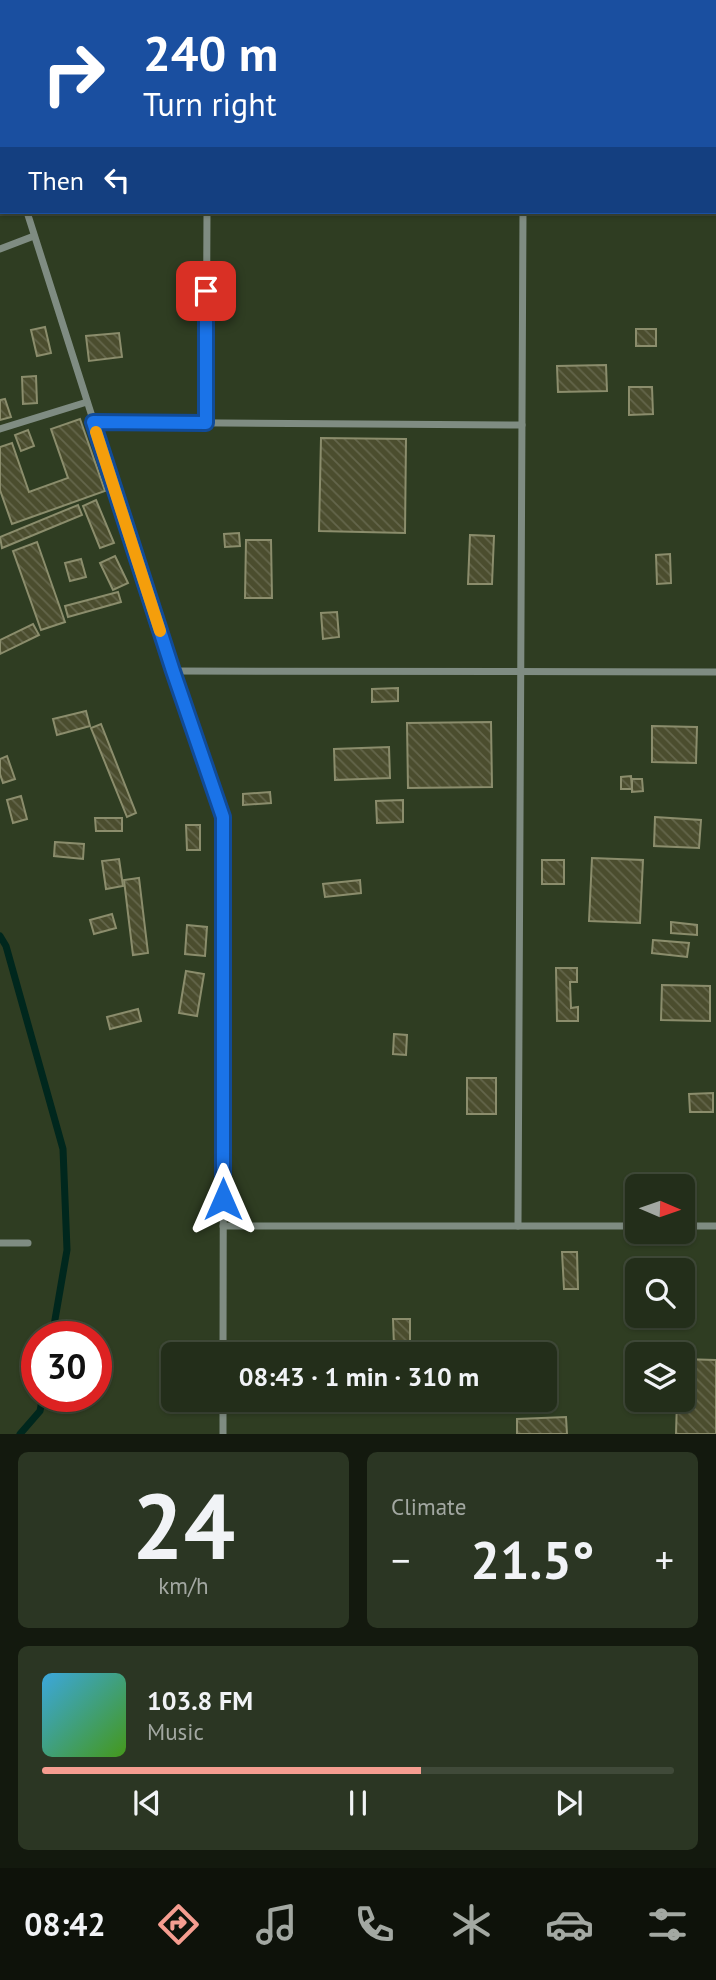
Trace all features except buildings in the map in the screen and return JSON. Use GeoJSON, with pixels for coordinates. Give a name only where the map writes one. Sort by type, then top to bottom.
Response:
{"type":"FeatureCollection","features":[{"type":"Feature","properties":{"kind":"street"},"geometry":{"type":"LineString","coordinates":[[28,214],[173,671],[223,817],[223,1342]]}},
{"type":"Feature","properties":{"kind":"street"},"geometry":{"type":"LineString","coordinates":[[206,423],[207,214]]}},
{"type":"Feature","properties":{"kind":"street"},"geometry":{"type":"LineString","coordinates":[[518,1226],[523,214]]}},
{"type":"Feature","properties":{"kind":"street"},"geometry":{"type":"LineString","coordinates":[[0,249],[34,236]]}},
{"type":"Feature","properties":{"kind":"street"},"geometry":{"type":"LineString","coordinates":[[0,429],[87,402]]}},
{"type":"Feature","properties":{"kind":"street"},"geometry":{"type":"LineString","coordinates":[[93,422],[522,425]]}},
{"type":"Feature","properties":{"kind":"street"},"geometry":{"type":"LineString","coordinates":[[173,671],[716,672]]}},
{"type":"Feature","properties":{"kind":"street"},"geometry":{"type":"LineString","coordinates":[[223,1226],[625,1226]]}},
{"type":"Feature","properties":{"kind":"street"},"geometry":{"type":"LineString","coordinates":[[695,1226],[716,1226]]}},
{"type":"Feature","properties":{"kind":"street"},"geometry":{"type":"LineString","coordinates":[[0,1243],[28,1242]]}},
{"type":"Feature","properties":{"kind":"street"},"geometry":{"type":"LineString","coordinates":[[223,1412],[223,1434]]}},
{"type":"Feature","properties":{"kind":"waterway"},"geometry":{"type":"LineString","coordinates":[[0,936],[6,946],[63,1149],[67,1250],[55,1321]]}},
{"type":"Feature","properties":{"kind":"waterway"},"geometry":{"type":"LineString","coordinates":[[20,1434],[39,1412]]}},
{"type":"Feature","properties":{"kind":"slow traffic"},"geometry":{"type":"LineString","coordinates":[[96,432],[160,631]]}},
{"type":"Feature","properties":{"kind":"route"},"geometry":{"type":"LineString","coordinates":[[206,291],[206,423],[93,422],[223,817],[223,1199]]}}]}
